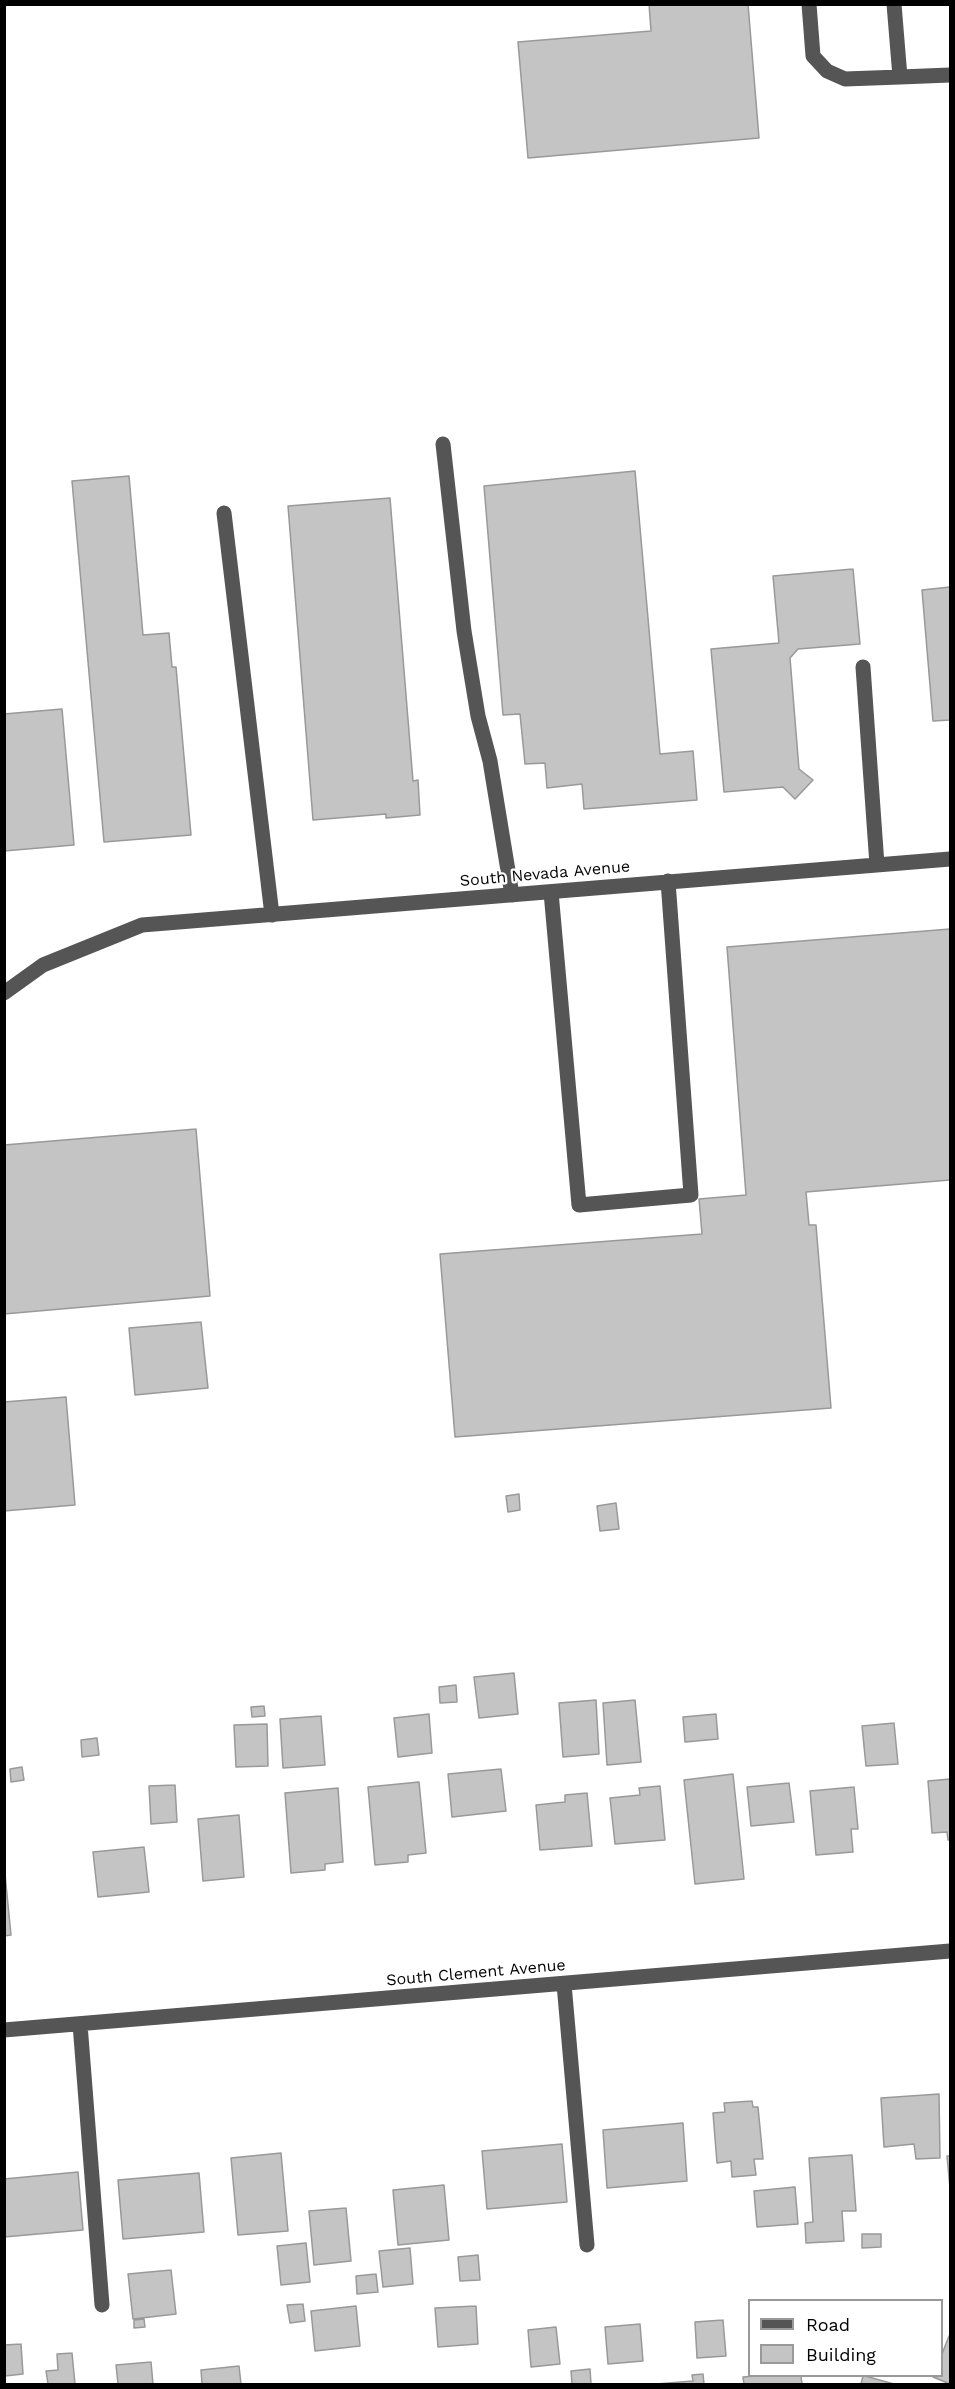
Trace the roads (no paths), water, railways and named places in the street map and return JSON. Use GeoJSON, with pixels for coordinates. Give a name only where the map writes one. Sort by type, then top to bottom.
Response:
{"type":"FeatureCollection","features":[{"type":"Feature","properties":{"kind":"street"},"geometry":{"type":"LineString","coordinates":[[809,4],[813,56],[827,71],[845,79],[951,75]]}},
{"type":"Feature","properties":{"kind":"street"},"geometry":{"type":"LineString","coordinates":[[894,4],[900,77]]}},
{"type":"Feature","properties":{"kind":"street"},"geometry":{"type":"LineString","coordinates":[[443,444],[464,632],[478,716],[490,761],[512,895]]}},
{"type":"Feature","properties":{"kind":"street"},"geometry":{"type":"LineString","coordinates":[[224,513],[272,915]]}},
{"type":"Feature","properties":{"kind":"street"},"geometry":{"type":"LineString","coordinates":[[863,667],[878,865]]}},
{"type":"Feature","properties":{"kind":"street","name":"South Nevada Avenue"},"geometry":{"type":"LineString","coordinates":[[4,993],[42,965],[142,925],[951,859]]}},
{"type":"Feature","properties":{"kind":"street"},"geometry":{"type":"LineString","coordinates":[[550,892],[579,1205],[691,1195],[668,881]]}},
{"type":"Feature","properties":{"kind":"street","name":"South Clement Avenue"},"geometry":{"type":"LineString","coordinates":[[4,2030],[951,1952]]}},
{"type":"Feature","properties":{"kind":"street"},"geometry":{"type":"LineString","coordinates":[[564,1983],[587,2245]]}},
{"type":"Feature","properties":{"kind":"street"},"geometry":{"type":"LineString","coordinates":[[80,2024],[102,2305]]}}]}
